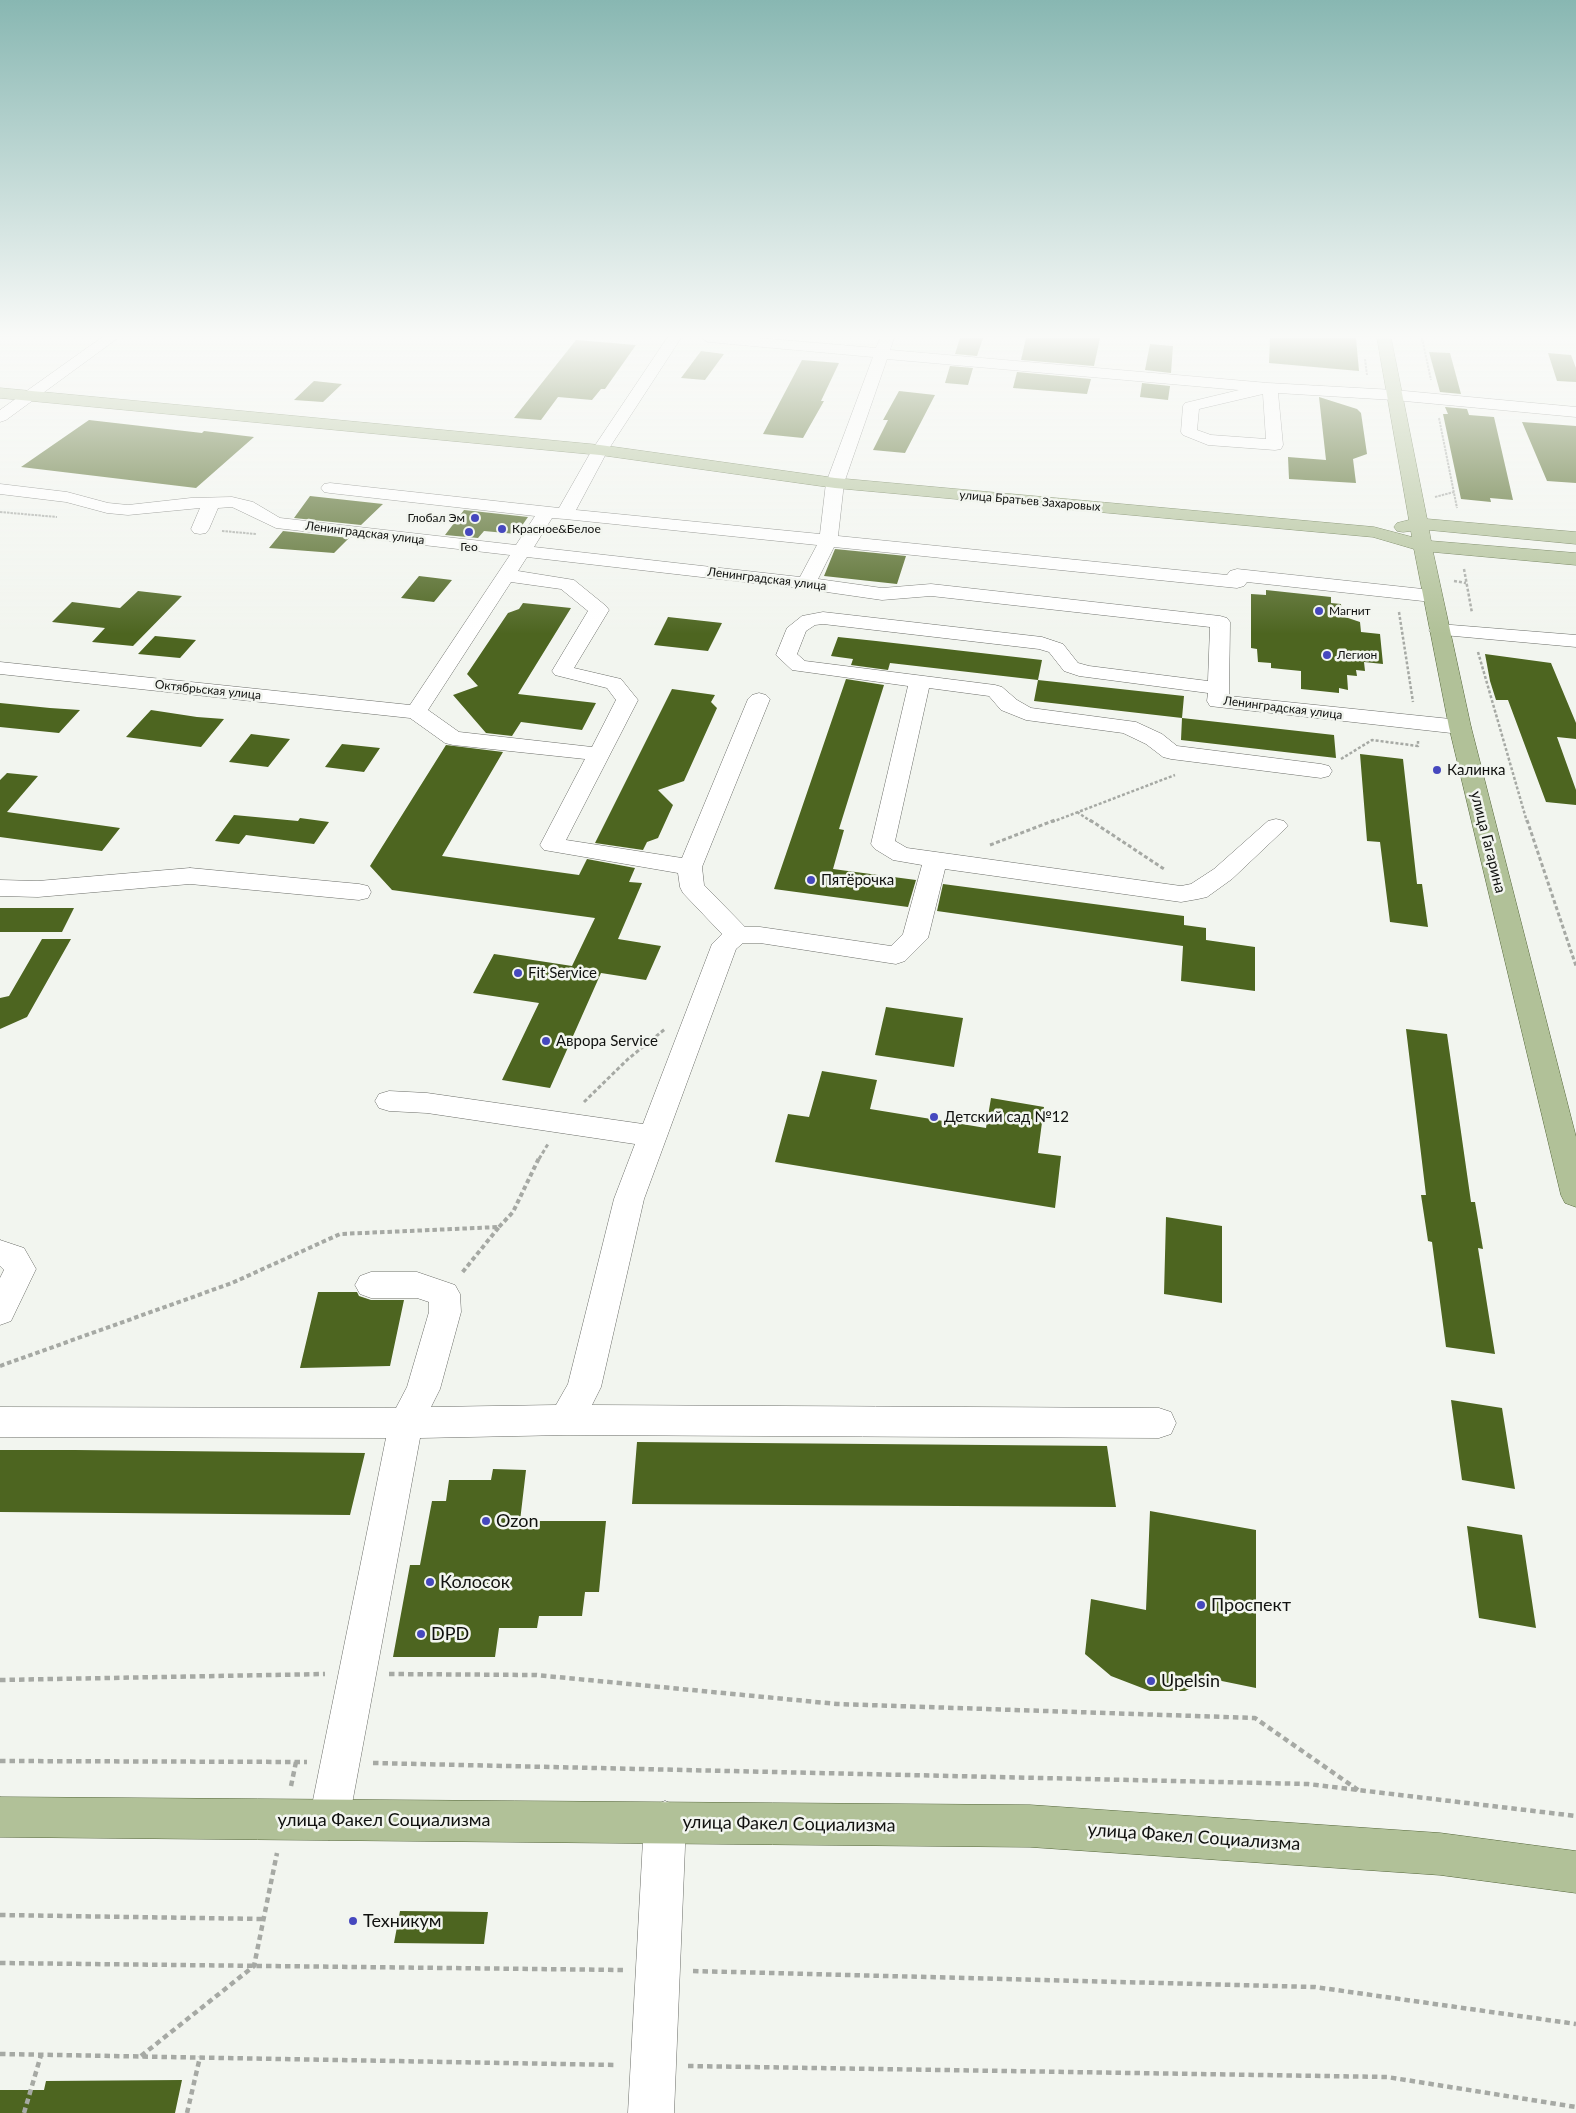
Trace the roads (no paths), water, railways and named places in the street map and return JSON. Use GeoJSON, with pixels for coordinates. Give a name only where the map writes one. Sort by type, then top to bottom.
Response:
{"type":"FeatureCollection","features":[{"type":"Feature","properties":{"kind":"main road","name":"улица Братьев Захаровых"},"geometry":{"type":"LineString","coordinates":[[459,437],[600,450],[835,482],[1374,532],[1422,546],[1576,559]]}},
{"type":"Feature","properties":{"kind":"main road","name":"улица Гагарина"},"geometry":{"type":"LineString","coordinates":[[1402,437],[1422,546],[1460,727],[1576,1195]]}},
{"type":"Feature","properties":{"kind":"main road","name":"улица Братьев Захаровых"},"geometry":{"type":"LineString","coordinates":[[1374,532],[1419,524],[1574,538]]}},
{"type":"Feature","properties":{"kind":"main road","name":"улица Факел Социализма"},"geometry":{"type":"LineString","coordinates":[[0,1818],[1030,1826],[1440,1854],[1576,1872]]}},
{"type":"Feature","properties":{"kind":"street"},"geometry":{"type":"LineString","coordinates":[[599,754],[453,738],[416,712],[521,551],[556,513],[609,437]]}},
{"type":"Feature","properties":{"kind":"street"},"geometry":{"type":"LineString","coordinates":[[806,583],[829,539],[835,482],[851,437]]}},
{"type":"Feature","properties":{"kind":"street"},"geometry":{"type":"LineString","coordinates":[[1200,437],[1208,440],[1274,445],[1273,437]]}},
{"type":"Feature","properties":{"kind":"street"},"geometry":{"type":"LineString","coordinates":[[330,488],[556,513],[829,539],[1237,582],[1237,575],[1432,596]]}},
{"type":"Feature","properties":{"kind":"street","name":"Ленинградская улица"},"geometry":{"type":"LineString","coordinates":[[0,489],[67,497],[107,508],[128,510],[209,502],[232,502],[247,506],[264,518],[276,522],[806,583],[882,594],[931,590],[1220,622],[1218,701],[1460,727]]}},
{"type":"Feature","properties":{"kind":"street"},"geometry":{"type":"LineString","coordinates":[[200,529],[209,512],[209,502]]}},
{"type":"Feature","properties":{"kind":"street"},"geometry":{"type":"LineString","coordinates":[[505,575],[567,584],[599,610],[562,671],[614,683],[627,700],[552,845],[690,867]]}},
{"type":"Feature","properties":{"kind":"street"},"geometry":{"type":"LineString","coordinates":[[860,623],[882,594]]}},
{"type":"Feature","properties":{"kind":"street"},"geometry":{"type":"LineString","coordinates":[[1218,688],[1086,672],[1071,667],[1056,648],[1042,643],[823,618],[809,620],[797,628],[786,656],[799,666],[995,691],[1009,705],[1026,714],[1128,727],[1154,739],[1171,752],[1321,772]]}},
{"type":"Feature","properties":{"kind":"street"},"geometry":{"type":"LineString","coordinates":[[1439,630],[1576,641]]}},
{"type":"Feature","properties":{"kind":"street","name":"Октябрьская улица"},"geometry":{"type":"LineString","coordinates":[[0,668],[416,712]]}},
{"type":"Feature","properties":{"kind":"street"},"geometry":{"type":"LineString","coordinates":[[920,682],[883,844],[902,855],[1181,894],[1198,890],[1223,874],[1276,826]]}},
{"type":"Feature","properties":{"kind":"street"},"geometry":{"type":"LineString","coordinates":[[738,934],[692,887],[690,867],[759,699]]}},
{"type":"Feature","properties":{"kind":"street"},"geometry":{"type":"LineString","coordinates":[[566,1420],[584,1387],[629,1199],[725,944],[738,934],[760,934],[896,955],[915,938],[941,861]]}},
{"type":"Feature","properties":{"kind":"street"},"geometry":{"type":"LineString","coordinates":[[0,888],[38,888],[190,876],[358,892]]}},
{"type":"Feature","properties":{"kind":"street"},"geometry":{"type":"LineString","coordinates":[[389,1101],[427,1103],[653,1136]]}},
{"type":"Feature","properties":{"kind":"street"},"geometry":{"type":"LineString","coordinates":[[0,1252],[13,1257],[20,1269],[0,1312]]}},
{"type":"Feature","properties":{"kind":"street"},"geometry":{"type":"LineString","coordinates":[[329,1820],[406,1423],[424,1389],[445,1312],[444,1294],[417,1284],[371,1284]]}},
{"type":"Feature","properties":{"kind":"street"},"geometry":{"type":"LineString","coordinates":[[0,1422],[406,1423],[566,1420],[1159,1423]]}},
{"type":"Feature","properties":{"kind":"street"},"geometry":{"type":"LineString","coordinates":[[651,2113],[665,1822]]}},
{"type":"Feature","properties":{"kind":"place","name":"Глобал Эм"},"geometry":{"type":"Point","coordinates":[475,518]}},
{"type":"Feature","properties":{"kind":"place","name":"Красное&Белое"},"geometry":{"type":"Point","coordinates":[502,529]}},
{"type":"Feature","properties":{"kind":"place","name":"Гео"},"geometry":{"type":"Point","coordinates":[469,532]}},
{"type":"Feature","properties":{"kind":"place","name":"Магнит"},"geometry":{"type":"Point","coordinates":[1319,611]}},
{"type":"Feature","properties":{"kind":"place","name":"Легион"},"geometry":{"type":"Point","coordinates":[1327,655]}},
{"type":"Feature","properties":{"kind":"place","name":"Калинка"},"geometry":{"type":"Point","coordinates":[1437,770]}},
{"type":"Feature","properties":{"kind":"place","name":"Пятёрочка"},"geometry":{"type":"Point","coordinates":[811,880]}},
{"type":"Feature","properties":{"kind":"place","name":"Fit Service"},"geometry":{"type":"Point","coordinates":[518,973]}},
{"type":"Feature","properties":{"kind":"place","name":"Аврора Service"},"geometry":{"type":"Point","coordinates":[546,1041]}},
{"type":"Feature","properties":{"kind":"place","name":"Детский сад №12"},"geometry":{"type":"Point","coordinates":[934,1117]}},
{"type":"Feature","properties":{"kind":"place","name":"Ozon"},"geometry":{"type":"Point","coordinates":[486,1521]}},
{"type":"Feature","properties":{"kind":"place","name":"Колосок"},"geometry":{"type":"Point","coordinates":[430,1582]}},
{"type":"Feature","properties":{"kind":"place","name":"Проспект"},"geometry":{"type":"Point","coordinates":[1201,1605]}},
{"type":"Feature","properties":{"kind":"place","name":"DPD"},"geometry":{"type":"Point","coordinates":[421,1634]}},
{"type":"Feature","properties":{"kind":"place","name":"Upelsin"},"geometry":{"type":"Point","coordinates":[1151,1681]}},
{"type":"Feature","properties":{"kind":"place","name":"Техникум"},"geometry":{"type":"Point","coordinates":[353,1921]}}]}
